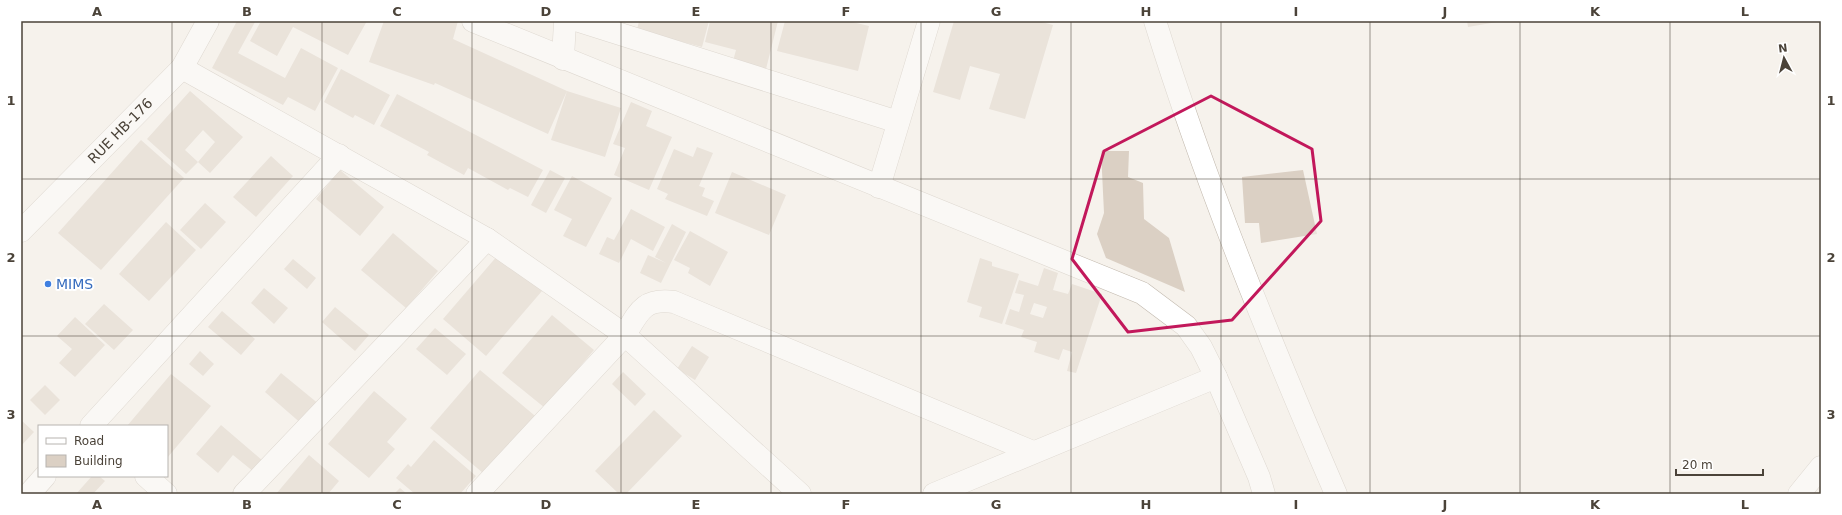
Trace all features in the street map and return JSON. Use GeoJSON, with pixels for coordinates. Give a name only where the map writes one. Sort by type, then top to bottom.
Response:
{"type":"FeatureCollection","features":[{"type":"Feature","properties":{"kind":"street","name":"RUE HB-176"},"geometry":{"type":"LineString","coordinates":[[21,231],[182,68],[208,21]]}},
{"type":"Feature","properties":{"kind":"street"},"geometry":{"type":"LineString","coordinates":[[473,21],[1142,293],[1186,326],[1201,347],[1216,377],[1264,494]]}},
{"type":"Feature","properties":{"kind":"street"},"geometry":{"type":"LineString","coordinates":[[563,58],[566,21]]}},
{"type":"Feature","properties":{"kind":"street"},"geometry":{"type":"LineString","coordinates":[[579,21],[898,122]]}},
{"type":"Feature","properties":{"kind":"street"},"geometry":{"type":"LineString","coordinates":[[879,187],[929,21]]}},
{"type":"Feature","properties":{"kind":"street"},"geometry":{"type":"LineString","coordinates":[[1155,21],[1175,86],[1232,245],[1336,494]]}},
{"type":"Feature","properties":{"kind":"street"},"geometry":{"type":"LineString","coordinates":[[182,68],[487,239],[626,335],[800,494]]}},
{"type":"Feature","properties":{"kind":"street"},"geometry":{"type":"LineString","coordinates":[[92,425],[339,155]]}},
{"type":"Feature","properties":{"kind":"street"},"geometry":{"type":"LineString","coordinates":[[244,494],[487,239]]}},
{"type":"Feature","properties":{"kind":"street"},"geometry":{"type":"LineString","coordinates":[[477,494],[626,335],[637,315],[646,304],[660,300],[674,302],[1034,452]]}},
{"type":"Feature","properties":{"kind":"street"},"geometry":{"type":"LineString","coordinates":[[934,494],[1216,377]]}},
{"type":"Feature","properties":{"kind":"street"},"geometry":{"type":"LineString","coordinates":[[1799,494],[1821,467]]}},
{"type":"Feature","properties":{"kind":"street"},"geometry":{"type":"LineString","coordinates":[[29,494],[44,477]]}},
{"type":"Feature","properties":{"kind":"street"},"geometry":{"type":"LineString","coordinates":[[147,477],[166,494]]}},
{"type":"Feature","properties":{"kind":"highlighted area"},"geometry":{"type":"Polygon","coordinates":[[[1211,96],[1312,149],[1321,221],[1232,320],[1128,332],[1072,259],[1104,151],[1211,96]]]}},
{"type":"Feature","properties":{"kind":"building"},"geometry":{"type":"Polygon","coordinates":[[[237,21],[255,22],[238,53],[285,78],[301,48],[338,68],[315,111],[288,97],[283,105],[212,68],[237,21]]]}},
{"type":"Feature","properties":{"kind":"building"},"geometry":{"type":"Polygon","coordinates":[[[261,21],[367,21],[348,55],[293,27],[277,56],[250,41],[261,21]]]}},
{"type":"Feature","properties":{"kind":"building"},"geometry":{"type":"Polygon","coordinates":[[[384,21],[458,21],[453,39],[567,91],[548,134],[435,83],[434,85],[369,62],[384,21]]]}},
{"type":"Feature","properties":{"kind":"building"},"geometry":{"type":"Polygon","coordinates":[[[639,21],[709,21],[702,47],[637,30],[639,21]]]}},
{"type":"Feature","properties":{"kind":"building"},"geometry":{"type":"Polygon","coordinates":[[[710,21],[778,21],[766,69],[733,61],[736,50],[705,42],[710,21]]]}},
{"type":"Feature","properties":{"kind":"building"},"geometry":{"type":"Polygon","coordinates":[[[785,21],[848,21],[869,26],[858,71],[777,51],[785,21]]]}},
{"type":"Feature","properties":{"kind":"building"},"geometry":{"type":"Polygon","coordinates":[[[954,21],[1038,21],[1053,25],[1025,119],[989,109],[1000,74],[970,66],[960,100],[933,92],[954,21]]]}},
{"type":"Feature","properties":{"kind":"building"},"geometry":{"type":"Polygon","coordinates":[[[1467,21],[1496,21],[1497,22],[1468,27],[1467,21]]]}},
{"type":"Feature","properties":{"kind":"building"},"geometry":{"type":"Polygon","coordinates":[[[341,69],[390,95],[374,125],[355,115],[353,118],[324,102],[341,69]]]}},
{"type":"Feature","properties":{"kind":"building"},"geometry":{"type":"Polygon","coordinates":[[[190,91],[243,137],[210,173],[198,162],[186,174],[147,139],[190,91]],[[203,130],[185,150],[198,162],[215,142],[203,130]]]}},
{"type":"Feature","properties":{"kind":"building"},"geometry":{"type":"Polygon","coordinates":[[[567,91],[621,108],[605,157],[551,140],[567,91]]]}},
{"type":"Feature","properties":{"kind":"building"},"geometry":{"type":"Polygon","coordinates":[[[397,94],[543,170],[528,197],[510,188],[508,190],[468,168],[464,175],[427,155],[429,152],[380,126],[397,94]]]}},
{"type":"Feature","properties":{"kind":"building"},"geometry":{"type":"Polygon","coordinates":[[[631,102],[652,111],[646,126],[672,137],[649,190],[614,175],[625,148],[613,144],[631,102]]]}},
{"type":"Feature","properties":{"kind":"building"},"geometry":{"type":"Polygon","coordinates":[[[141,140],[184,178],[101,270],[58,233],[141,140]]]}},
{"type":"Feature","properties":{"kind":"building"},"geometry":{"type":"Polygon","coordinates":[[[697,147],[713,153],[699,186],[705,188],[702,196],[714,201],[707,216],[665,199],[668,194],[657,189],[674,149],[693,157],[697,147]]]}},
{"type":"Feature","properties":{"kind":"building"},"geometry":{"type":"Polygon","coordinates":[[[1101,151],[1129,151],[1128,177],[1143,183],[1144,219],[1169,238],[1185,292],[1106,258],[1097,234],[1104,213],[1101,151]]]}},
{"type":"Feature","properties":{"kind":"building"},"geometry":{"type":"Polygon","coordinates":[[[271,156],[293,176],[256,217],[233,197],[271,156]]]}},
{"type":"Feature","properties":{"kind":"building"},"geometry":{"type":"Polygon","coordinates":[[[340,170],[384,207],[360,236],[316,199],[340,170]]]}},
{"type":"Feature","properties":{"kind":"building"},"geometry":{"type":"Polygon","coordinates":[[[550,170],[565,178],[546,213],[531,205],[550,170]]]}},
{"type":"Feature","properties":{"kind":"building"},"geometry":{"type":"Polygon","coordinates":[[[1303,170],[1317,234],[1261,243],[1259,223],[1245,223],[1242,177],[1303,170]]]}},
{"type":"Feature","properties":{"kind":"building"},"geometry":{"type":"Polygon","coordinates":[[[732,172],[786,195],[769,235],[715,213],[732,172]]]}},
{"type":"Feature","properties":{"kind":"building"},"geometry":{"type":"Polygon","coordinates":[[[572,176],[612,198],[586,247],[563,236],[572,219],[554,210],[572,176]]]}},
{"type":"Feature","properties":{"kind":"building"},"geometry":{"type":"Polygon","coordinates":[[[205,203],[226,222],[201,249],[180,230],[205,203]]]}},
{"type":"Feature","properties":{"kind":"building"},"geometry":{"type":"Polygon","coordinates":[[[631,209],[665,227],[653,251],[631,239],[619,263],[599,254],[607,237],[614,240],[631,209]]]}},
{"type":"Feature","properties":{"kind":"building"},"geometry":{"type":"Polygon","coordinates":[[[166,222],[196,250],[149,301],[119,274],[166,222]]]}},
{"type":"Feature","properties":{"kind":"building"},"geometry":{"type":"Polygon","coordinates":[[[672,224],[686,232],[661,283],[640,273],[648,255],[666,263],[655,257],[672,224]]]}},
{"type":"Feature","properties":{"kind":"building"},"geometry":{"type":"Polygon","coordinates":[[[690,231],[728,252],[710,286],[688,273],[690,268],[674,260],[690,231]]]}},
{"type":"Feature","properties":{"kind":"building"},"geometry":{"type":"Polygon","coordinates":[[[393,233],[438,271],[406,308],[361,270],[393,233]]]}},
{"type":"Feature","properties":{"kind":"building"},"geometry":{"type":"Polygon","coordinates":[[[498,255],[542,291],[486,356],[443,319],[498,255]]]}},
{"type":"Feature","properties":{"kind":"building"},"geometry":{"type":"Polygon","coordinates":[[[980,258],[992,262],[992,266],[1019,274],[1002,324],[979,317],[982,307],[967,302],[980,258]]]}},
{"type":"Feature","properties":{"kind":"building"},"geometry":{"type":"Polygon","coordinates":[[[293,259],[316,278],[307,289],[284,269],[293,259]]]}},
{"type":"Feature","properties":{"kind":"building"},"geometry":{"type":"Polygon","coordinates":[[[1044,268],[1058,273],[1053,290],[1068,294],[1072,284],[1102,294],[1076,373],[1067,371],[1072,352],[1063,349],[1059,360],[1034,352],[1037,342],[1021,337],[1024,330],[1005,324],[1010,309],[1019,312],[1024,295],[1015,293],[1019,280],[1038,286],[1044,268]],[[1034,303],[1030,314],[1043,318],[1047,307],[1034,303]]]}},
{"type":"Feature","properties":{"kind":"building"},"geometry":{"type":"Polygon","coordinates":[[[264,288],[288,308],[274,324],[251,303],[264,288]]]}},
{"type":"Feature","properties":{"kind":"building"},"geometry":{"type":"Polygon","coordinates":[[[104,304],[133,330],[114,350],[85,324],[104,304]]]}},
{"type":"Feature","properties":{"kind":"building"},"geometry":{"type":"Polygon","coordinates":[[[335,307],[369,335],[355,351],[322,322],[335,307]]]}},
{"type":"Feature","properties":{"kind":"building"},"geometry":{"type":"Polygon","coordinates":[[[222,311],[255,339],[241,355],[208,327],[222,311]]]}},
{"type":"Feature","properties":{"kind":"building"},"geometry":{"type":"Polygon","coordinates":[[[552,315],[594,350],[545,408],[502,373],[552,315]]]}},
{"type":"Feature","properties":{"kind":"building"},"geometry":{"type":"Polygon","coordinates":[[[75,317],[105,345],[75,377],[59,363],[72,349],[57,336],[75,317]]]}},
{"type":"Feature","properties":{"kind":"building"},"geometry":{"type":"Polygon","coordinates":[[[435,328],[466,354],[447,375],[416,349],[435,328]]]}},
{"type":"Feature","properties":{"kind":"building"},"geometry":{"type":"Polygon","coordinates":[[[692,346],[709,357],[695,380],[677,369],[692,346]]]}},
{"type":"Feature","properties":{"kind":"building"},"geometry":{"type":"Polygon","coordinates":[[[200,351],[214,364],[203,376],[189,364],[200,351]]]}},
{"type":"Feature","properties":{"kind":"building"},"geometry":{"type":"Polygon","coordinates":[[[480,370],[540,420],[490,479],[430,428],[480,370]]]}},
{"type":"Feature","properties":{"kind":"building"},"geometry":{"type":"Polygon","coordinates":[[[623,372],[646,394],[635,406],[612,384],[623,372]]]}},
{"type":"Feature","properties":{"kind":"building"},"geometry":{"type":"Polygon","coordinates":[[[281,373],[320,405],[303,425],[265,392],[281,373]]]}},
{"type":"Feature","properties":{"kind":"building"},"geometry":{"type":"Polygon","coordinates":[[[171,374],[211,406],[168,457],[168,425],[128,425],[171,374]]]}},
{"type":"Feature","properties":{"kind":"building"},"geometry":{"type":"Polygon","coordinates":[[[45,385],[60,400],[45,415],[30,400],[45,385]]]}},
{"type":"Feature","properties":{"kind":"building"},"geometry":{"type":"Polygon","coordinates":[[[374,391],[407,419],[387,442],[395,449],[369,478],[328,444],[374,391]]]}},
{"type":"Feature","properties":{"kind":"building"},"geometry":{"type":"Polygon","coordinates":[[[654,410],[682,436],[626,494],[619,494],[595,471],[654,410]]]}},
{"type":"Feature","properties":{"kind":"building"},"geometry":{"type":"Polygon","coordinates":[[[21,420],[34,432],[21,446],[21,420]]]}},
{"type":"Feature","properties":{"kind":"building"},"geometry":{"type":"Polygon","coordinates":[[[221,425],[263,461],[254,472],[233,455],[218,473],[196,454],[221,425]]]}},
{"type":"Feature","properties":{"kind":"building"},"geometry":{"type":"Polygon","coordinates":[[[434,440],[476,476],[460,494],[415,494],[396,478],[408,464],[411,467],[434,440]]]}},
{"type":"Feature","properties":{"kind":"building"},"geometry":{"type":"Polygon","coordinates":[[[309,455],[339,481],[328,494],[276,494],[309,455]]]}},
{"type":"Feature","properties":{"kind":"building"},"geometry":{"type":"Polygon","coordinates":[[[91,477],[100,477],[105,481],[93,494],[76,494],[91,477]]]}},
{"type":"Feature","properties":{"kind":"building"},"geometry":{"type":"Polygon","coordinates":[[[400,488],[407,494],[394,494],[400,488]]]}},
{"type":"Feature","properties":{"kind":"place","name":"MIMS"},"geometry":{"type":"Point","coordinates":[48,284]}}]}
